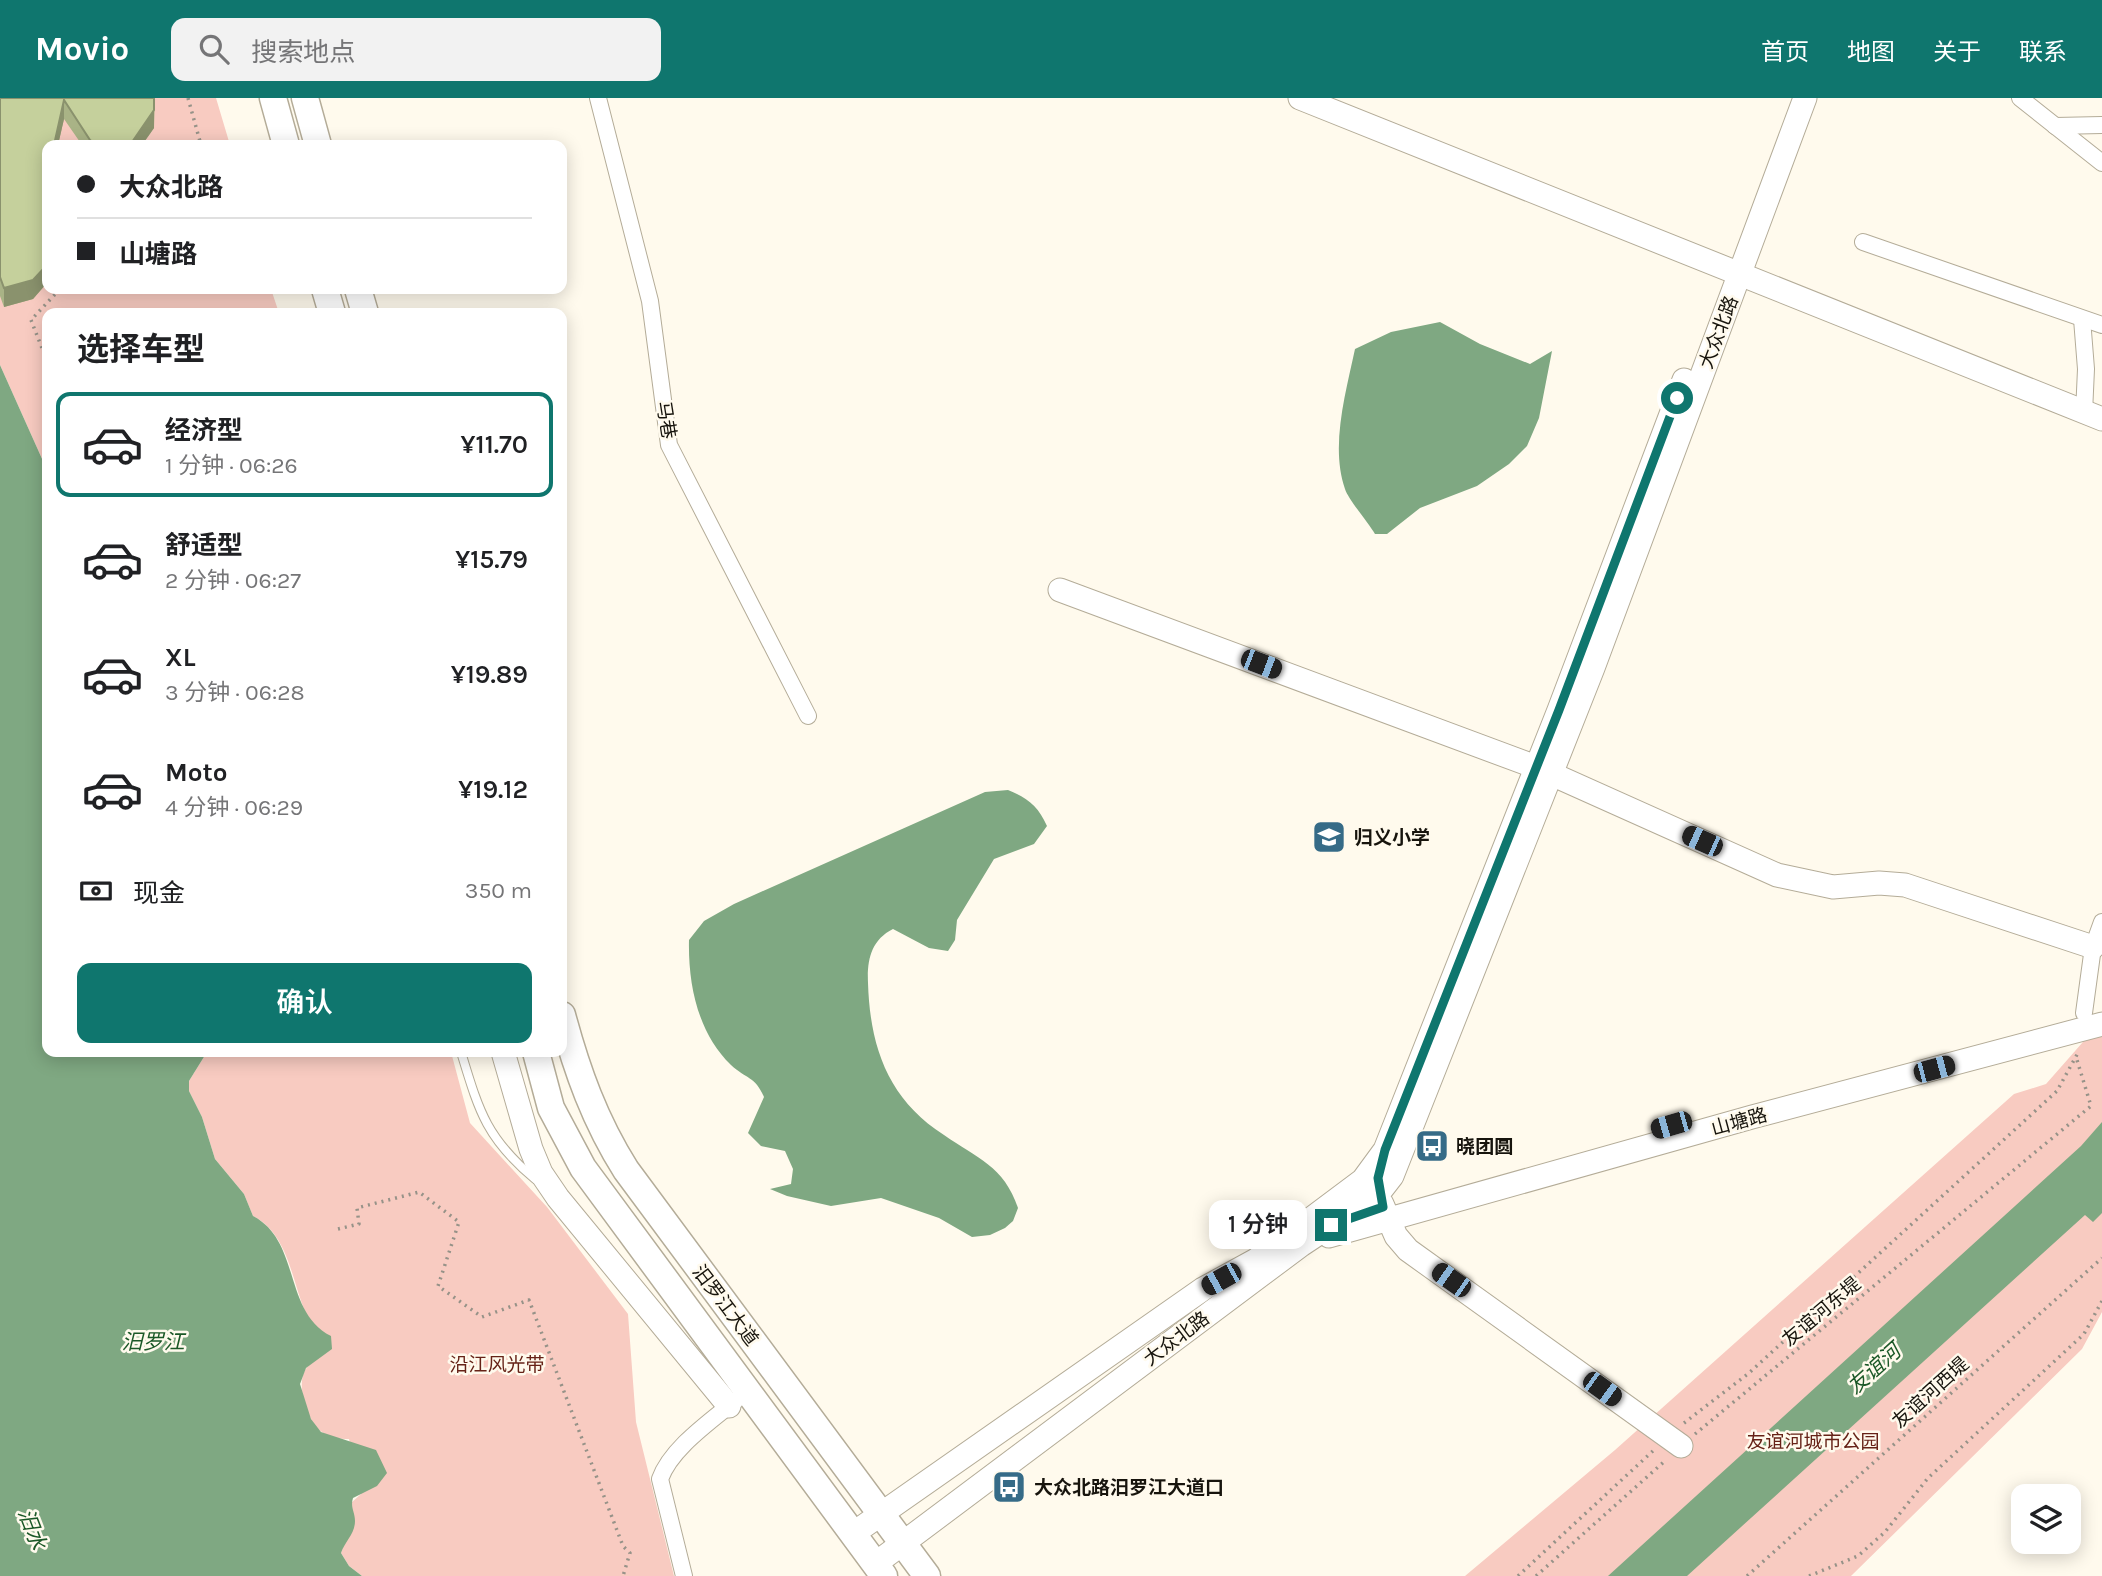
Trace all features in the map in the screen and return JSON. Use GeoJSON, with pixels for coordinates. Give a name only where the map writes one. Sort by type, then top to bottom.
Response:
{"type":"FeatureCollection","features":[{"type":"Feature","properties":{"kind":"main road"},"geometry":{"type":"LineString","coordinates":[[273,98],[285,140]]}},
{"type":"Feature","properties":{"kind":"main road"},"geometry":{"type":"LineString","coordinates":[[305,98],[317,140]]}},
{"type":"Feature","properties":{"kind":"main road"},"geometry":{"type":"LineString","coordinates":[[1300,98],[2093,416]]}},
{"type":"Feature","properties":{"kind":"main road","name":"大众北路"},"geometry":{"type":"LineString","coordinates":[[1733,270],[1789,98]]}},
{"type":"Feature","properties":{"kind":"main road","name":"大众北路"},"geometry":{"type":"LineString","coordinates":[[1294,1241],[1383,1206],[1733,270],[1805,98]]}},
{"type":"Feature","properties":{"kind":"main road"},"geometry":{"type":"LineString","coordinates":[[1060,590],[1544,770],[1777,874],[1833,887],[1880,883],[1905,885],[2093,947]]}},
{"type":"Feature","properties":{"kind":"main road","name":"大众北路"},"geometry":{"type":"LineString","coordinates":[[879,1570],[903,1543],[1294,1241],[1363,1180],[1385,1150],[1544,770]]}},
{"type":"Feature","properties":{"kind":"main road","name":"山塘路"},"geometry":{"type":"LineString","coordinates":[[1256,1260],[1294,1241],[1383,1206],[2094,1018]]}},
{"type":"Feature","properties":{"kind":"main road","name":"汨罗江大道"},"geometry":{"type":"LineString","coordinates":[[567,1033],[580,1079],[603,1133],[626,1170],[927,1576]]}},
{"type":"Feature","properties":{"kind":"main road"},"geometry":{"type":"LineString","coordinates":[[504,1057],[531,1149],[541,1172],[558,1198],[738,1399]]}},
{"type":"Feature","properties":{"kind":"main road","name":"汨罗江大道"},"geometry":{"type":"LineString","coordinates":[[537,1057],[551,1108],[583,1168],[738,1399],[854,1533],[879,1570]]}},
{"type":"Feature","properties":{"kind":"main road"},"geometry":{"type":"LineString","coordinates":[[1385,1150],[1378,1178],[1383,1206],[1408,1250],[1675,1441]]}},
{"type":"Feature","properties":{"kind":"main road","name":"大众北路"},"geometry":{"type":"LineString","coordinates":[[854,1533],[1203,1289],[1256,1260]]}},
{"type":"Feature","properties":{"kind":"street","name":"马巷"},"geometry":{"type":"LineString","coordinates":[[598,98],[650,301],[669,445],[808,716]]}},
{"type":"Feature","properties":{"kind":"street"},"geometry":{"type":"LineString","coordinates":[[2020,98],[2102,163]]}},
{"type":"Feature","properties":{"kind":"street"},"geometry":{"type":"LineString","coordinates":[[2055,126],[2102,125]]}},
{"type":"Feature","properties":{"kind":"street"},"geometry":{"type":"LineString","coordinates":[[1863,242],[2102,325]]}},
{"type":"Feature","properties":{"kind":"street"},"geometry":{"type":"LineString","coordinates":[[2082,319],[2093,416]]}},
{"type":"Feature","properties":{"kind":"street"},"geometry":{"type":"LineString","coordinates":[[2094,1018],[2093,947],[2102,922]]}},
{"type":"Feature","properties":{"kind":"street"},"geometry":{"type":"LineString","coordinates":[[684,1576],[660,1479],[664,1466],[738,1399]]}},
{"type":"Feature","properties":{"kind":"lane"},"geometry":{"type":"LineString","coordinates":[[463,1057],[485,1125],[516,1163],[558,1198]]}},
{"type":"Feature","properties":{"kind":"path"},"geometry":{"type":"LineString","coordinates":[[188,98],[200,140]]}},
{"type":"Feature","properties":{"kind":"path"},"geometry":{"type":"LineString","coordinates":[[42,308],[55,294]]}},
{"type":"Feature","properties":{"kind":"path"},"geometry":{"type":"LineString","coordinates":[[42,308],[31,320],[42,348]]}},
{"type":"Feature","properties":{"kind":"path"},"geometry":{"type":"LineString","coordinates":[[1518,1576],[1675,1441],[2057,1091],[2094,1018]]}},
{"type":"Feature","properties":{"kind":"path","name":"友谊河东堤"},"geometry":{"type":"LineString","coordinates":[[1536,1576],[1675,1441],[2091,1106],[2076,1058]]}},
{"type":"Feature","properties":{"kind":"path"},"geometry":{"type":"LineString","coordinates":[[338,1229],[359,1224],[357,1208],[419,1192],[459,1222],[438,1286],[482,1317],[529,1300],[623,1546],[630,1553],[623,1576]]}},
{"type":"Feature","properties":{"kind":"path","name":"友谊河西堤"},"geometry":{"type":"LineString","coordinates":[[1747,1576],[2102,1258]]}},
{"type":"Feature","properties":{"kind":"path"},"geometry":{"type":"LineString","coordinates":[[1809,1576],[1858,1556],[1885,1532],[1928,1478],[2084,1334],[2102,1301]]}},
{"type":"Feature","properties":{"kind":"green space"},"geometry":{"type":"Polygon","coordinates":[[[0,98],[216,98],[229,140],[42,140],[42,294],[273,294],[277,308],[42,308],[42,459],[0,365],[0,98]]]}},
{"type":"Feature","properties":{"kind":"green space","name":"友谊河城市公园"},"geometry":{"type":"Polygon","coordinates":[[[2102,1012],[2102,1312],[2082,1349],[1851,1576],[1465,1576],[1615,1450],[2014,1094],[2046,1084],[2090,1034],[2102,1012]]]}},
{"type":"Feature","properties":{"kind":"green space","name":"沿江风光带"},"geometry":{"type":"Polygon","coordinates":[[[204,1057],[452,1057],[470,1123],[547,1207],[628,1314],[636,1422],[674,1576],[362,1576],[349,1566],[341,1553],[352,1525],[351,1503],[361,1494],[349,1439],[331,1437],[322,1432],[312,1420],[302,1394],[305,1370],[331,1349],[306,1314],[282,1246],[265,1224],[253,1216],[244,1194],[215,1159],[202,1117],[189,1091],[189,1081],[204,1057]]]}},
{"type":"Feature","properties":{"kind":"water"},"geometry":{"type":"Polygon","coordinates":[[[1440,322],[1480,344],[1530,364],[1552,351],[1539,418],[1527,446],[1509,464],[1477,486],[1420,508],[1387,534],[1375,534],[1345,489],[1339,455],[1341,419],[1355,349],[1391,332],[1440,322]]]}},
{"type":"Feature","properties":{"kind":"water","name":"汨罗江"},"geometry":{"type":"Polygon","coordinates":[[[0,365],[42,459],[42,1057],[204,1057],[189,1081],[189,1091],[202,1117],[215,1159],[244,1194],[253,1216],[268,1227],[279,1242],[305,1311],[316,1325],[331,1336],[332,1349],[306,1368],[300,1384],[311,1419],[321,1432],[376,1450],[387,1473],[377,1486],[353,1498],[355,1526],[341,1553],[349,1566],[362,1576],[0,1576],[0,365]]]}},
{"type":"Feature","properties":{"kind":"water"},"geometry":{"type":"Polygon","coordinates":[[[1008,790],[1032,804],[1047,826],[1034,844],[994,859],[957,920],[955,940],[948,951],[929,948],[893,929],[875,945],[868,975],[873,1029],[878,1050],[896,1088],[925,1121],[988,1164],[1005,1182],[1018,1208],[1013,1221],[990,1235],[972,1237],[939,1218],[881,1198],[831,1206],[787,1196],[770,1189],[791,1184],[793,1169],[785,1151],[761,1146],[748,1133],[764,1097],[754,1081],[736,1070],[710,1038],[693,991],[689,940],[704,921],[734,904],[985,792],[1008,790]]]}},
{"type":"Feature","properties":{"kind":"water","name":"友谊河"},"geometry":{"type":"Polygon","coordinates":[[[2102,1122],[2102,1213],[2093,1222],[2085,1215],[1687,1576],[1608,1576],[2081,1146],[2102,1122]]]}},
{"type":"Feature","properties":{"kind":"building"},"geometry":{"type":"Polygon","coordinates":[[[0,98],[154,98],[154,110],[133,140],[90,140],[64,100],[55,140],[42,140],[42,270],[33,280],[4,288],[0,277],[0,98]]]}},
{"type":"Feature","properties":{"kind":"place","name":"归义小学"},"geometry":{"type":"Point","coordinates":[1329,837]}},
{"type":"Feature","properties":{"kind":"place","name":"晓团圆"},"geometry":{"type":"Point","coordinates":[1432,1146]}},
{"type":"Feature","properties":{"kind":"place","name":"大众北路汨罗江大道口"},"geometry":{"type":"Point","coordinates":[1009,1487]}},
{"type":"Feature","properties":{"kind":"route"},"geometry":{"type":"LineString","coordinates":[[1331,1225],[1383,1207],[1378,1194],[1378,1178],[1385,1150],[1559,710],[1677,398]]}},
{"type":"Feature","properties":{"kind":"water label","name":"汨水"},"geometry":{"type":"Point","coordinates":[32,1529]}}]}
